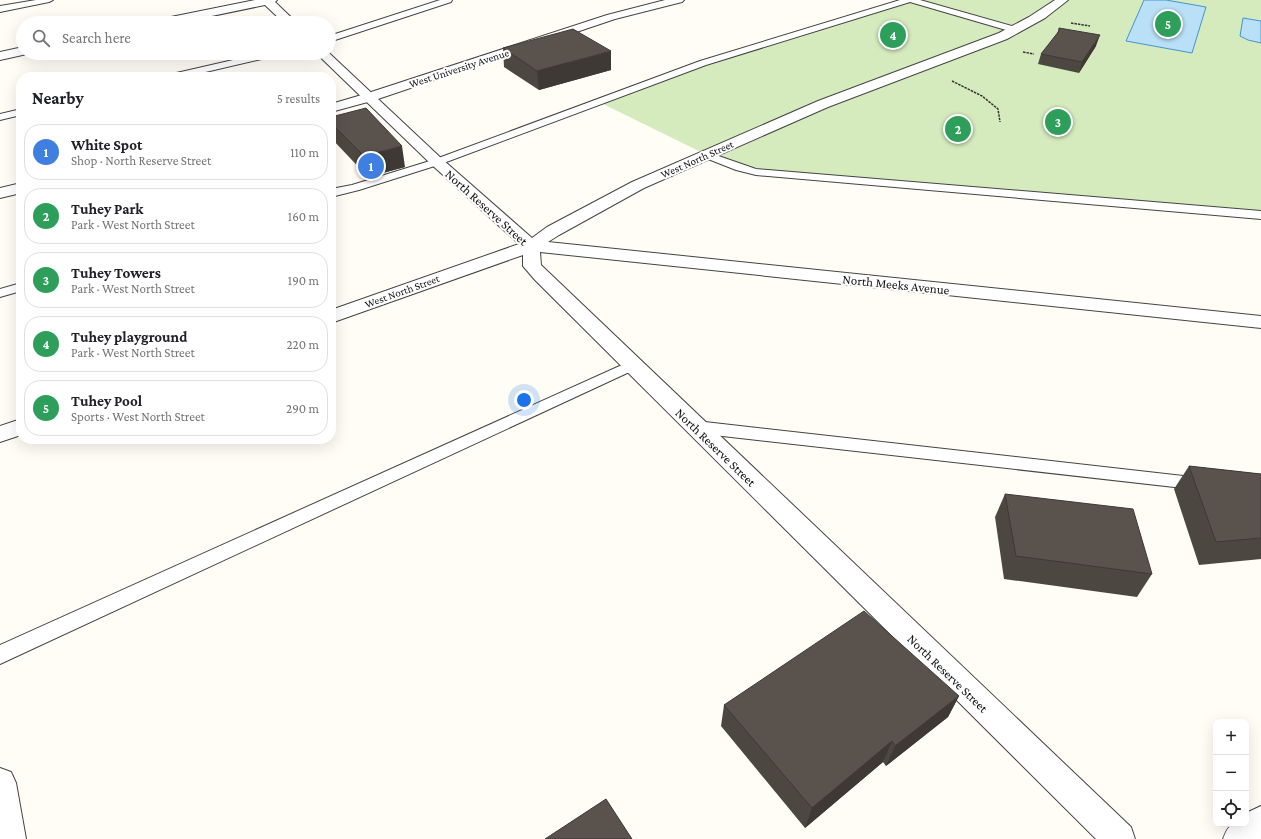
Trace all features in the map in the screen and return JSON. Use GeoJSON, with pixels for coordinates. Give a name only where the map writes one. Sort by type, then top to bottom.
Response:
{"type":"FeatureCollection","features":[{"type":"Feature","properties":{"kind":"street"},"geometry":{"type":"LineString","coordinates":[[194,16],[268,0],[284,16]]}},
{"type":"Feature","properties":{"kind":"street","name":"West University Avenue"},"geometry":{"type":"LineString","coordinates":[[336,107],[370,98],[611,17],[678,0]]}},
{"type":"Feature","properties":{"kind":"street","name":"West North Street"},"geometry":{"type":"LineString","coordinates":[[336,315],[531,246],[553,231],[638,185],[823,104],[1016,30],[1050,10],[1062,0]]}},
{"type":"Feature","properties":{"kind":"street"},"geometry":{"type":"LineString","coordinates":[[0,56],[16,53]]}},
{"type":"Feature","properties":{"kind":"street","name":"North Reserve Street"},"geometry":{"type":"LineString","coordinates":[[329,60],[437,162],[531,246],[532,266],[1119,839]]}},
{"type":"Feature","properties":{"kind":"street"},"geometry":{"type":"LineString","coordinates":[[0,194],[16,189]]}},
{"type":"Feature","properties":{"kind":"street","name":"North Meeks Avenue"},"geometry":{"type":"LineString","coordinates":[[531,246],[1261,322]]}},
{"type":"Feature","properties":{"kind":"street"},"geometry":{"type":"LineString","coordinates":[[0,434],[16,429]]}},
{"type":"Feature","properties":{"kind":"street"},"geometry":{"type":"LineString","coordinates":[[0,783],[10,839]]}},
{"type":"Feature","properties":{"kind":"street"},"geometry":{"type":"LineString","coordinates":[[1239,839],[1261,822]]}},
{"type":"Feature","properties":{"kind":"lane"},"geometry":{"type":"LineString","coordinates":[[0,9],[49,0]]}},
{"type":"Feature","properties":{"kind":"lane"},"geometry":{"type":"LineString","coordinates":[[336,37],[448,0]]}},
{"type":"Feature","properties":{"kind":"lane"},"geometry":{"type":"LineString","coordinates":[[336,192],[355,188],[437,162],[703,63],[910,0],[1016,30]]}},
{"type":"Feature","properties":{"kind":"lane"},"geometry":{"type":"LineString","coordinates":[[194,72],[246,60]]}},
{"type":"Feature","properties":{"kind":"lane"},"geometry":{"type":"LineString","coordinates":[[0,117],[16,113]]}},
{"type":"Feature","properties":{"kind":"lane"},"geometry":{"type":"LineString","coordinates":[[707,155],[740,168],[756,172],[1261,215]]}},
{"type":"Feature","properties":{"kind":"lane"},"geometry":{"type":"LineString","coordinates":[[0,293],[16,288]]}},
{"type":"Feature","properties":{"kind":"lane"},"geometry":{"type":"LineString","coordinates":[[0,655],[633,365]]}},
{"type":"Feature","properties":{"kind":"lane"},"geometry":{"type":"LineString","coordinates":[[696,427],[1216,485]]}},
{"type":"Feature","properties":{"kind":"path"},"geometry":{"type":"LineString","coordinates":[[1068,22],[1090,26]]}},
{"type":"Feature","properties":{"kind":"path"},"geometry":{"type":"LineString","coordinates":[[920,68],[982,96],[998,109],[1000,122]]}},
{"type":"Feature","properties":{"kind":"green space"},"geometry":{"type":"Polygon","coordinates":[[[909,0],[1261,0],[1261,215],[756,172],[707,155],[603,104],[705,65],[909,0]]]}},
{"type":"Feature","properties":{"kind":"water"},"geometry":{"type":"Polygon","coordinates":[[[1144,0],[1166,0],[1206,7],[1192,53],[1126,41],[1144,0]]]}},
{"type":"Feature","properties":{"kind":"water"},"geometry":{"type":"Polygon","coordinates":[[[1243,18],[1261,21],[1261,43],[1248,40],[1240,36],[1243,18]]]}},
{"type":"Feature","properties":{"kind":"building"},"geometry":{"type":"Polygon","coordinates":[[[1059,28],[1100,35],[1082,62],[1041,54],[1059,31],[1059,28]]]}},
{"type":"Feature","properties":{"kind":"building"},"geometry":{"type":"Polygon","coordinates":[[[573,29],[611,51],[537,71],[503,48],[573,29]]]}},
{"type":"Feature","properties":{"kind":"building"},"geometry":{"type":"Polygon","coordinates":[[[366,108],[402,146],[364,156],[336,128],[336,116],[366,108]]]}},
{"type":"Feature","properties":{"kind":"building"},"geometry":{"type":"Polygon","coordinates":[[[1189,466],[1261,474],[1261,538],[1216,542],[1189,466]]]}},
{"type":"Feature","properties":{"kind":"building"},"geometry":{"type":"Polygon","coordinates":[[[1005,494],[1133,509],[1152,574],[1016,556],[1005,494]]]}},
{"type":"Feature","properties":{"kind":"building"},"geometry":{"type":"Polygon","coordinates":[[[864,611],[959,696],[895,746],[892,741],[812,808],[724,705],[864,611]]]}},
{"type":"Feature","properties":{"kind":"building"},"geometry":{"type":"Polygon","coordinates":[[[606,799],[632,839],[545,839],[606,799]]]}},
{"type":"Feature","properties":{"kind":"place","name":"Tuhey Pool"},"geometry":{"type":"Point","coordinates":[1168,24]}},
{"type":"Feature","properties":{"kind":"place","name":"Tuhey playground"},"geometry":{"type":"Point","coordinates":[893,35]}},
{"type":"Feature","properties":{"kind":"place","name":"Tuhey Towers"},"geometry":{"type":"Point","coordinates":[1058,122]}},
{"type":"Feature","properties":{"kind":"place","name":"Tuhey Park"},"geometry":{"type":"Point","coordinates":[958,129]}},
{"type":"Feature","properties":{"kind":"place","name":"White Spot"},"geometry":{"type":"Point","coordinates":[371,166]}}]}
